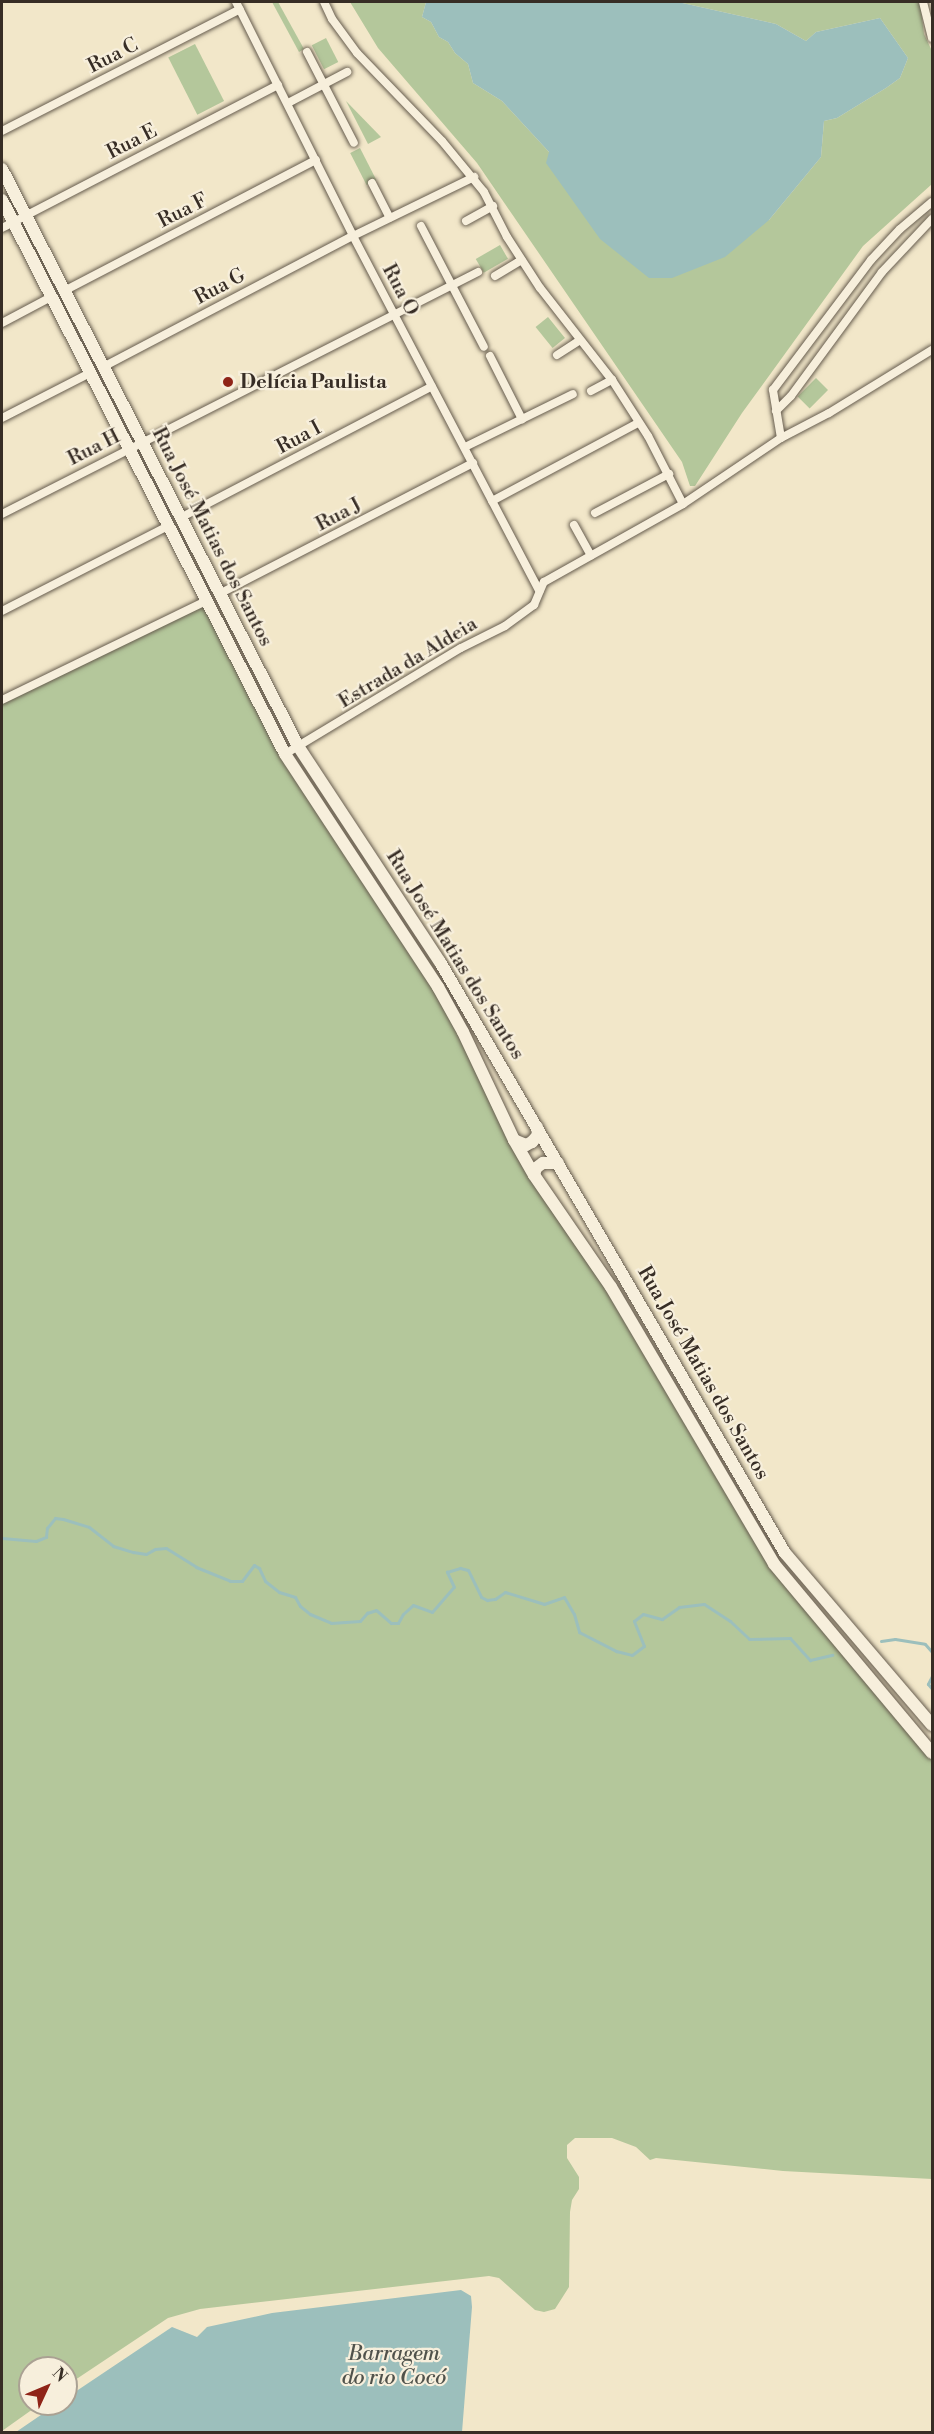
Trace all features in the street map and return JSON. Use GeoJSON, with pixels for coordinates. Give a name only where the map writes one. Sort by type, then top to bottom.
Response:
{"type":"FeatureCollection","features":[{"type":"Feature","properties":{"kind":"main road","name":"Rua José Matias dos Santos"},"geometry":{"type":"LineString","coordinates":[[2,169],[298,746],[440,962],[785,1553],[933,1725]]}},
{"type":"Feature","properties":{"kind":"main road","name":"Rua José Matias dos Santos"},"geometry":{"type":"LineString","coordinates":[[2,200],[7,225],[51,297],[285,754],[438,987],[463,1032],[514,1140],[534,1175],[611,1287],[774,1564],[933,1753]]}},
{"type":"Feature","properties":{"kind":"main road"},"geometry":{"type":"LineString","coordinates":[[514,1140],[526,1145],[535,1139],[537,1127]]}},
{"type":"Feature","properties":{"kind":"main road"},"geometry":{"type":"LineString","coordinates":[[534,1175],[536,1168],[543,1164],[558,1162]]}},
{"type":"Feature","properties":{"kind":"street"},"geometry":{"type":"LineString","coordinates":[[324,2],[332,19],[357,53],[474,177],[494,206],[522,260],[612,380],[669,474],[683,504]]}},
{"type":"Feature","properties":{"kind":"street"},"geometry":{"type":"LineString","coordinates":[[923,2],[933,39]]}},
{"type":"Feature","properties":{"kind":"street","name":"Rua O"},"geometry":{"type":"LineString","coordinates":[[238,5],[353,236],[539,591]]}},
{"type":"Feature","properties":{"kind":"street","name":"Rua C"},"geometry":{"type":"LineString","coordinates":[[2,131],[238,5]]}},
{"type":"Feature","properties":{"kind":"street"},"geometry":{"type":"LineString","coordinates":[[307,52],[354,142]]}},
{"type":"Feature","properties":{"kind":"street"},"geometry":{"type":"LineString","coordinates":[[288,103],[347,72]]}},
{"type":"Feature","properties":{"kind":"street","name":"Rua E"},"geometry":{"type":"LineString","coordinates":[[7,225],[278,85]]}},
{"type":"Feature","properties":{"kind":"street","name":"Rua F"},"geometry":{"type":"LineString","coordinates":[[64,291],[316,160]]}},
{"type":"Feature","properties":{"kind":"street","name":"Rua G"},"geometry":{"type":"LineString","coordinates":[[103,367],[353,236],[474,177]]}},
{"type":"Feature","properties":{"kind":"street"},"geometry":{"type":"LineString","coordinates":[[372,183],[390,218]]}},
{"type":"Feature","properties":{"kind":"street"},"geometry":{"type":"LineString","coordinates":[[781,438],[773,390],[871,260],[900,229],[933,202]]}},
{"type":"Feature","properties":{"kind":"street"},"geometry":{"type":"LineString","coordinates":[[466,220],[494,206]]}},
{"type":"Feature","properties":{"kind":"street"},"geometry":{"type":"LineString","coordinates":[[776,411],[790,396],[882,272],[933,219]]}},
{"type":"Feature","properties":{"kind":"street"},"geometry":{"type":"LineString","coordinates":[[421,226],[484,346]]}},
{"type":"Feature","properties":{"kind":"street"},"geometry":{"type":"LineString","coordinates":[[495,276],[522,260]]}},
{"type":"Feature","properties":{"kind":"street","name":"Rua H"},"geometry":{"type":"LineString","coordinates":[[2,514],[478,272]]}},
{"type":"Feature","properties":{"kind":"street"},"geometry":{"type":"LineString","coordinates":[[2,323],[51,297]]}},
{"type":"Feature","properties":{"kind":"street"},"geometry":{"type":"LineString","coordinates":[[557,355],[580,340]]}},
{"type":"Feature","properties":{"kind":"street","name":"Estrada da Aldeia"},"geometry":{"type":"LineString","coordinates":[[285,754],[452,653],[505,626],[534,605],[544,582],[683,504],[781,438],[829,414],[933,350]]}},
{"type":"Feature","properties":{"kind":"street"},"geometry":{"type":"LineString","coordinates":[[490,356],[522,419]]}},
{"type":"Feature","properties":{"kind":"street"},"geometry":{"type":"LineString","coordinates":[[2,418],[90,373]]}},
{"type":"Feature","properties":{"kind":"street"},"geometry":{"type":"LineString","coordinates":[[591,391],[612,380]]}},
{"type":"Feature","properties":{"kind":"street","name":"Rua I"},"geometry":{"type":"LineString","coordinates":[[180,518],[432,386]]}},
{"type":"Feature","properties":{"kind":"street"},"geometry":{"type":"LineString","coordinates":[[465,447],[573,394]]}},
{"type":"Feature","properties":{"kind":"street"},"geometry":{"type":"LineString","coordinates":[[492,501],[638,423]]}},
{"type":"Feature","properties":{"kind":"street","name":"Rua J"},"geometry":{"type":"LineString","coordinates":[[219,594],[473,463]]}},
{"type":"Feature","properties":{"kind":"street"},"geometry":{"type":"LineString","coordinates":[[595,513],[669,474]]}},
{"type":"Feature","properties":{"kind":"street"},"geometry":{"type":"LineString","coordinates":[[574,525],[591,556]]}},
{"type":"Feature","properties":{"kind":"street"},"geometry":{"type":"LineString","coordinates":[[2,611],[168,526]]}},
{"type":"Feature","properties":{"kind":"street"},"geometry":{"type":"LineString","coordinates":[[2,700],[206,601]]}},
{"type":"Feature","properties":{"kind":"green space"},"geometry":{"type":"Polygon","coordinates":[[[272,2],[278,2],[304,49],[299,52],[272,2]]]}},
{"type":"Feature","properties":{"kind":"green space"},"geometry":{"type":"Polygon","coordinates":[[[350,2],[426,2],[422,17],[431,22],[439,37],[448,42],[455,53],[468,64],[473,83],[502,101],[549,152],[769,220],[821,157],[824,121],[837,118],[900,78],[908,58],[880,18],[816,32],[806,41],[776,24],[678,2],[920,2],[924,34],[932,51],[932,184],[863,246],[742,413],[695,486],[690,486],[682,462],[477,163],[378,48],[350,2]]]}},
{"type":"Feature","properties":{"kind":"green space"},"geometry":{"type":"Polygon","coordinates":[[[326,38],[338,62],[324,69],[312,45],[326,38]]]}},
{"type":"Feature","properties":{"kind":"green space"},"geometry":{"type":"Polygon","coordinates":[[[195,44],[224,101],[197,115],[168,58],[195,44]]]}},
{"type":"Feature","properties":{"kind":"green space"},"geometry":{"type":"Polygon","coordinates":[[[346,101],[381,137],[368,144],[346,101]]]}},
{"type":"Feature","properties":{"kind":"green space"},"geometry":{"type":"Polygon","coordinates":[[[360,148],[376,180],[367,185],[350,153],[360,148]]]}},
{"type":"Feature","properties":{"kind":"green space"},"geometry":{"type":"Polygon","coordinates":[[[500,245],[508,259],[484,273],[476,259],[500,245]]]}},
{"type":"Feature","properties":{"kind":"green space"},"geometry":{"type":"Polygon","coordinates":[[[548,317],[565,338],[553,348],[536,327],[548,317]]]}},
{"type":"Feature","properties":{"kind":"green space"},"geometry":{"type":"Polygon","coordinates":[[[816,378],[828,390],[810,408],[798,396],[816,378]]]}},
{"type":"Feature","properties":{"kind":"green space"},"geometry":{"type":"Polygon","coordinates":[[[206,601],[285,754],[411,944],[514,1140],[587,1251],[766,1551],[932,1753],[932,2179],[783,2171],[656,2158],[650,2160],[636,2147],[612,2138],[575,2138],[567,2145],[567,2158],[579,2177],[579,2189],[572,2200],[570,2212],[569,2287],[555,2309],[544,2312],[535,2310],[499,2278],[489,2276],[200,2309],[168,2318],[78,2378],[78,2356],[18,2356],[18,2416],[23,2416],[2,2431],[2,700],[206,601]]]}},
{"type":"Feature","properties":{"kind":"water"},"geometry":{"type":"Polygon","coordinates":[[[426,2],[678,2],[776,24],[806,41],[816,32],[880,18],[908,58],[900,78],[837,118],[824,121],[821,157],[769,220],[725,257],[672,278],[649,278],[600,239],[546,163],[549,152],[502,101],[473,83],[468,64],[455,53],[448,42],[439,37],[431,22],[422,17],[426,2]]]}},
{"type":"Feature","properties":{"kind":"water","name":"Barragem do rio Cocó"},"geometry":{"type":"Polygon","coordinates":[[[461,2290],[471,2296],[462,2432],[16,2432],[39,2416],[78,2416],[78,2390],[172,2327],[197,2337],[207,2327],[272,2313],[461,2290]]]}},
{"type":"Feature","properties":{"kind":"waterway"},"geometry":{"type":"LineString","coordinates":[[2,1538],[36,1541],[46,1537],[47,1528],[55,1518],[89,1527],[113,1546],[133,1552],[146,1554],[155,1549],[166,1548],[196,1567],[230,1581],[242,1581],[254,1565],[259,1568],[265,1581],[279,1592],[295,1597],[300,1606],[310,1614],[331,1623],[360,1621],[367,1613],[376,1610],[391,1623],[398,1623],[403,1614],[413,1605],[432,1612],[454,1587],[447,1572],[460,1568],[468,1570],[481,1597],[487,1600],[495,1599],[505,1592],[544,1604],[564,1597],[574,1614],[579,1632],[616,1651],[632,1655],[644,1646],[634,1621],[643,1614],[662,1619],[679,1607],[704,1604],[730,1621],[749,1639],[790,1638],[810,1660],[832,1655]]}},
{"type":"Feature","properties":{"kind":"waterway"},"geometry":{"type":"LineString","coordinates":[[881,1641],[895,1639],[925,1644],[932,1652]]}},
{"type":"Feature","properties":{"kind":"waterway"},"geometry":{"type":"LineString","coordinates":[[932,1676],[928,1684],[932,1689]]}},
{"type":"Feature","properties":{"kind":"place","name":"Delícia Paulista"},"geometry":{"type":"Point","coordinates":[228,382]}}]}
